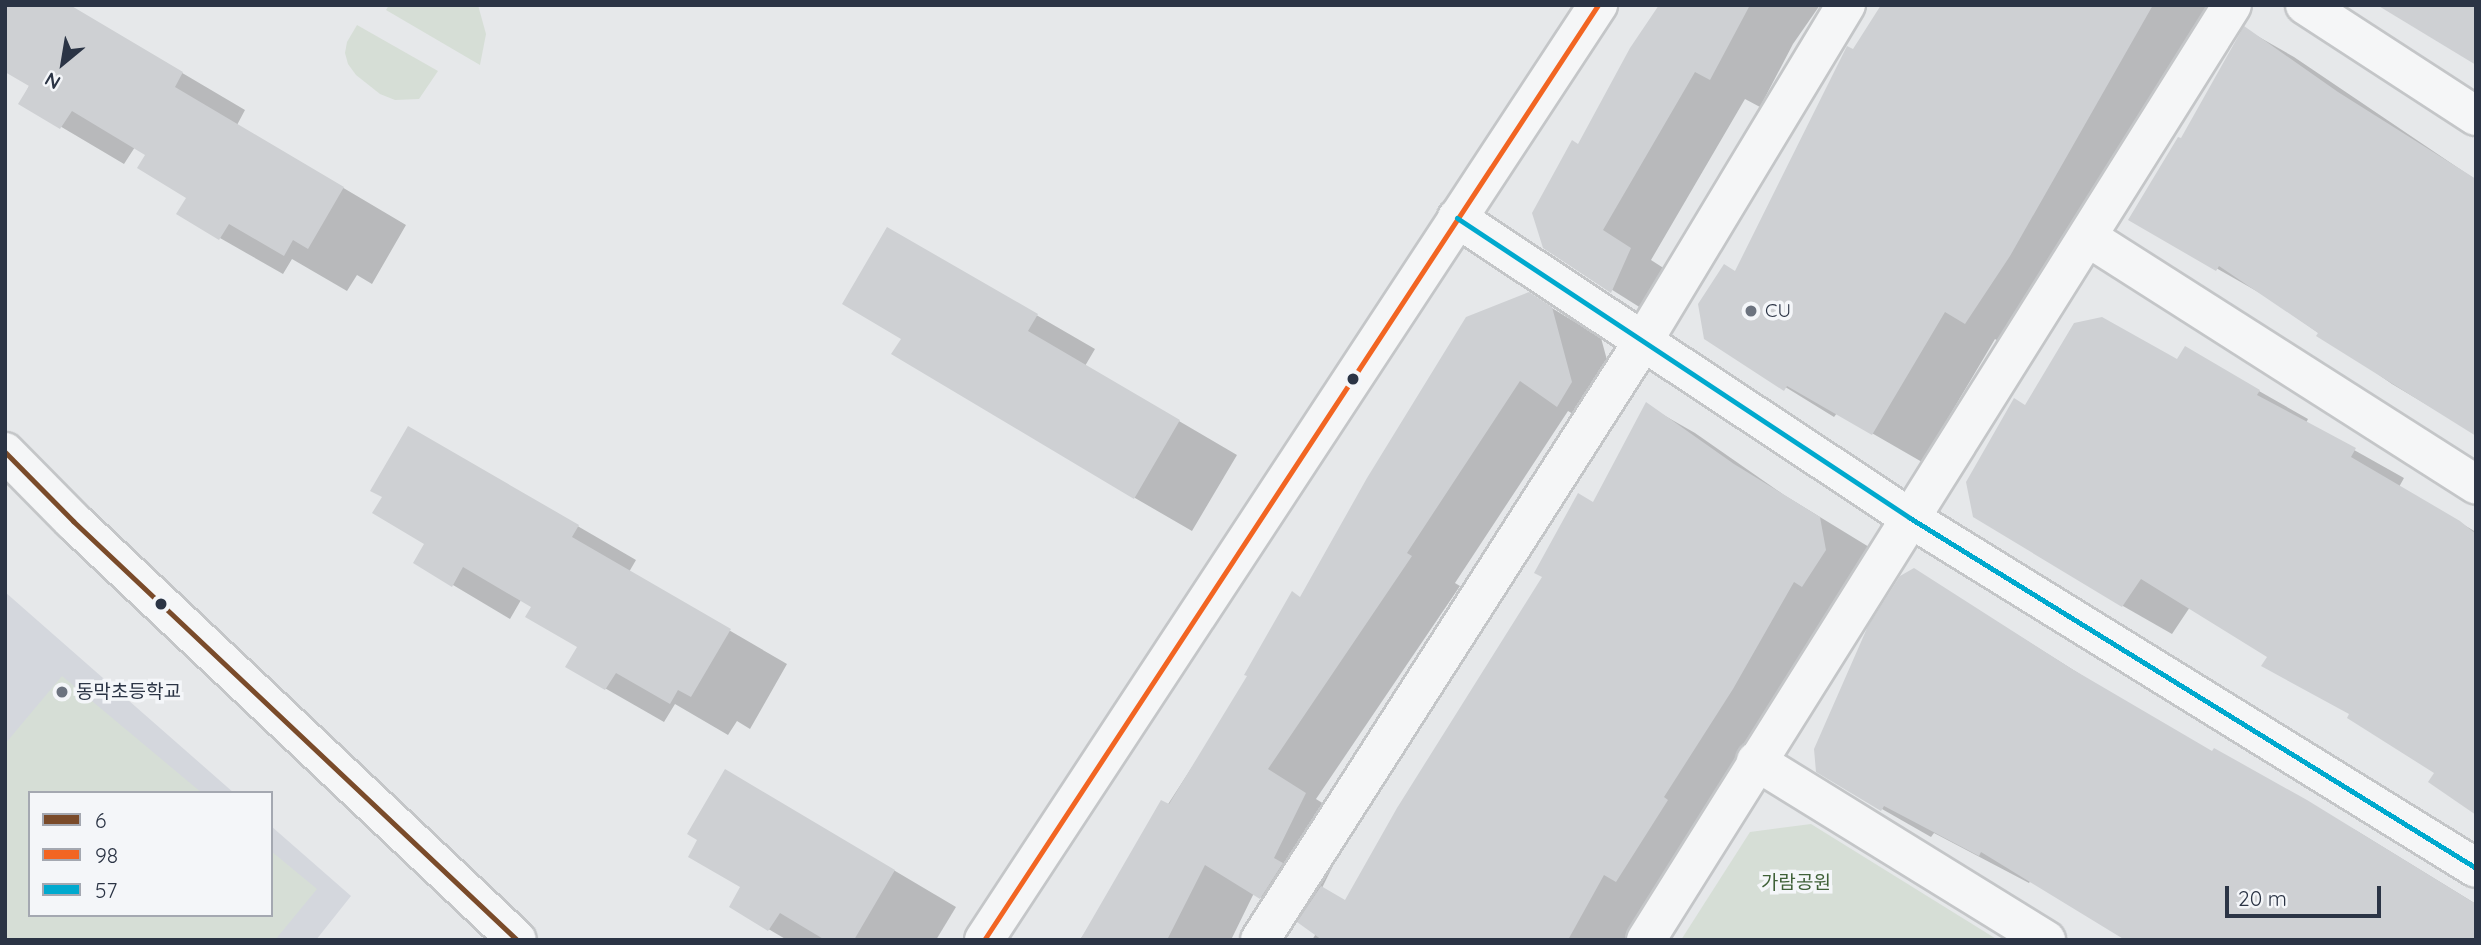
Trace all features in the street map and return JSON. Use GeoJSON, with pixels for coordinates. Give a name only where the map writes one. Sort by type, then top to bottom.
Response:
{"type":"FeatureCollection","features":[{"type":"Feature","properties":{"kind":"street"},"geometry":{"type":"LineString","coordinates":[[984,940],[1598,5]]}},
{"type":"Feature","properties":{"kind":"street"},"geometry":{"type":"LineString","coordinates":[[1260,940],[1642,344],[1846,5]]}},
{"type":"Feature","properties":{"kind":"street"},"geometry":{"type":"LineString","coordinates":[[1646,940],[1756,761],[2089,238],[2232,5]]}},
{"type":"Feature","properties":{"kind":"street"},"geometry":{"type":"LineString","coordinates":[[2305,5],[2476,116]]}},
{"type":"Feature","properties":{"kind":"street"},"geometry":{"type":"LineString","coordinates":[[1457,218],[1642,344],[1910,518],[2476,868]]}},
{"type":"Feature","properties":{"kind":"street"},"geometry":{"type":"LineString","coordinates":[[2089,238],[2476,485]]}},
{"type":"Feature","properties":{"kind":"street"},"geometry":{"type":"LineString","coordinates":[[5,452],[83,531],[517,940]]}},
{"type":"Feature","properties":{"kind":"street"},"geometry":{"type":"LineString","coordinates":[[1756,761],[2046,940]]}},
{"type":"Feature","properties":{"kind":"shaded area","name":"동막초등학교"},"geometry":{"type":"Polygon","coordinates":[[[5,592],[232,791],[28,791],[28,917],[273,917],[273,828],[351,896],[316,940],[5,940],[5,592]]]}},
{"type":"Feature","properties":{"kind":"green space"},"geometry":{"type":"Polygon","coordinates":[[[389,5],[478,5],[486,34],[480,65],[386,10],[389,5]]]}},
{"type":"Feature","properties":{"kind":"green space"},"geometry":{"type":"Polygon","coordinates":[[[357,25],[438,71],[419,99],[395,100],[380,94],[356,75],[348,64],[345,53],[347,42],[357,25]]]}},
{"type":"Feature","properties":{"kind":"green space","name":"동막초등학교"},"geometry":{"type":"Polygon","coordinates":[[[62,676],[200,791],[28,791],[28,917],[273,917],[273,853],[317,889],[275,940],[5,940],[5,744],[62,676]]]}},
{"type":"Feature","properties":{"kind":"green space","name":"가람공원"},"geometry":{"type":"Polygon","coordinates":[[[1811,824],[1998,940],[1681,940],[1750,832],[1811,824]]]}},
{"type":"Feature","properties":{"kind":"building"},"geometry":{"type":"Polygon","coordinates":[[[5,5],[70,5],[183,72],[175,87],[344,187],[308,249],[293,240],[284,256],[229,224],[219,240],[176,214],[186,198],[137,168],[145,155],[72,111],[60,129],[18,104],[29,86],[5,72],[5,5]]]}},
{"type":"Feature","properties":{"kind":"building"},"geometry":{"type":"Polygon","coordinates":[[[1659,5],[1750,5],[1710,80],[1695,72],[1603,230],[1631,248],[1611,293],[1543,248],[1532,213],[1572,140],[1578,144],[1630,48],[1659,5]]]}},
{"type":"Feature","properties":{"kind":"building"},"geometry":{"type":"Polygon","coordinates":[[[1881,5],[2153,5],[2010,256],[1965,324],[1945,312],[1872,435],[1787,386],[1784,391],[1704,339],[1698,304],[1724,264],[1735,271],[1847,46],[1853,49],[1881,5]]]}},
{"type":"Feature","properties":{"kind":"building"},"geometry":{"type":"Polygon","coordinates":[[[2377,5],[2476,5],[2476,65],[2377,5]]]}},
{"type":"Feature","properties":{"kind":"building"},"geometry":{"type":"Polygon","coordinates":[[[2244,26],[2338,92],[2476,179],[2476,436],[2316,336],[2318,333],[2219,266],[2216,271],[2128,220],[2178,137],[2181,138],[2244,26]]]}},
{"type":"Feature","properties":{"kind":"building"},"geometry":{"type":"Polygon","coordinates":[[[887,227],[1038,314],[1028,331],[1180,420],[1134,499],[891,354],[901,339],[842,304],[887,227]]]}},
{"type":"Feature","properties":{"kind":"building"},"geometry":{"type":"Polygon","coordinates":[[[1529,292],[1552,307],[1572,382],[1557,407],[1520,381],[1407,553],[1412,556],[1268,769],[1306,793],[1274,858],[1283,863],[1260,899],[1205,865],[1167,940],[1080,940],[1161,800],[1169,804],[1247,676],[1244,675],[1292,591],[1300,597],[1367,478],[1466,317],[1529,292]]]}},
{"type":"Feature","properties":{"kind":"building"},"geometry":{"type":"Polygon","coordinates":[[[2102,317],[2177,359],[2185,346],[2260,390],[2257,395],[2356,448],[2351,457],[2460,521],[2476,534],[2476,815],[2428,782],[2434,773],[2347,718],[2349,714],[2261,666],[2267,657],[2141,579],[2122,607],[1973,517],[1966,482],[2014,398],[2025,405],[2074,323],[2102,317]]]}},
{"type":"Feature","properties":{"kind":"building"},"geometry":{"type":"Polygon","coordinates":[[[1646,402],[1734,464],[1820,517],[1826,550],[1802,587],[1794,582],[1733,689],[1664,797],[1668,800],[1616,882],[1604,875],[1568,940],[1322,940],[1297,922],[1321,886],[1345,900],[1397,808],[1542,577],[1534,573],[1578,493],[1593,502],[1646,402]]]}},
{"type":"Feature","properties":{"kind":"building"},"geometry":{"type":"Polygon","coordinates":[[[408,426],[579,525],[572,537],[731,629],[691,697],[678,690],[670,704],[616,673],[605,690],[565,667],[577,647],[525,617],[531,607],[463,567],[452,587],[413,563],[424,544],[372,513],[382,497],[370,491],[408,426]]]}},
{"type":"Feature","properties":{"kind":"building"},"geometry":{"type":"Polygon","coordinates":[[[1914,568],[2072,669],[2212,751],[2214,748],[2307,800],[2476,904],[2476,940],[2125,940],[1981,852],[1979,856],[1884,806],[1881,811],[1816,772],[1814,749],[1868,626],[1900,576],[1914,568]]]}},
{"type":"Feature","properties":{"kind":"building"},"geometry":{"type":"Polygon","coordinates":[[[725,769],[895,870],[854,940],[825,940],[780,913],[768,931],[729,907],[740,887],[688,857],[697,840],[687,834],[725,769]]]}},
{"type":"Feature","properties":{"kind":"transit line","name":"98"},"geometry":{"type":"LineString","coordinates":[[984,940],[1598,5]]}},
{"type":"Feature","properties":{"kind":"transit line","name":"57"},"geometry":{"type":"LineString","coordinates":[[1457,218],[1910,518],[2476,868]]}},
{"type":"Feature","properties":{"kind":"transit line","name":"6"},"geometry":{"type":"LineString","coordinates":[[5,452],[73,521],[517,940]]}},
{"type":"Feature","properties":{"kind":"place","name":"CU"},"geometry":{"type":"Point","coordinates":[1751,311]}},
{"type":"Feature","properties":{"kind":"place","name":"동막초등학교"},"geometry":{"type":"Point","coordinates":[62,692]}}]}
